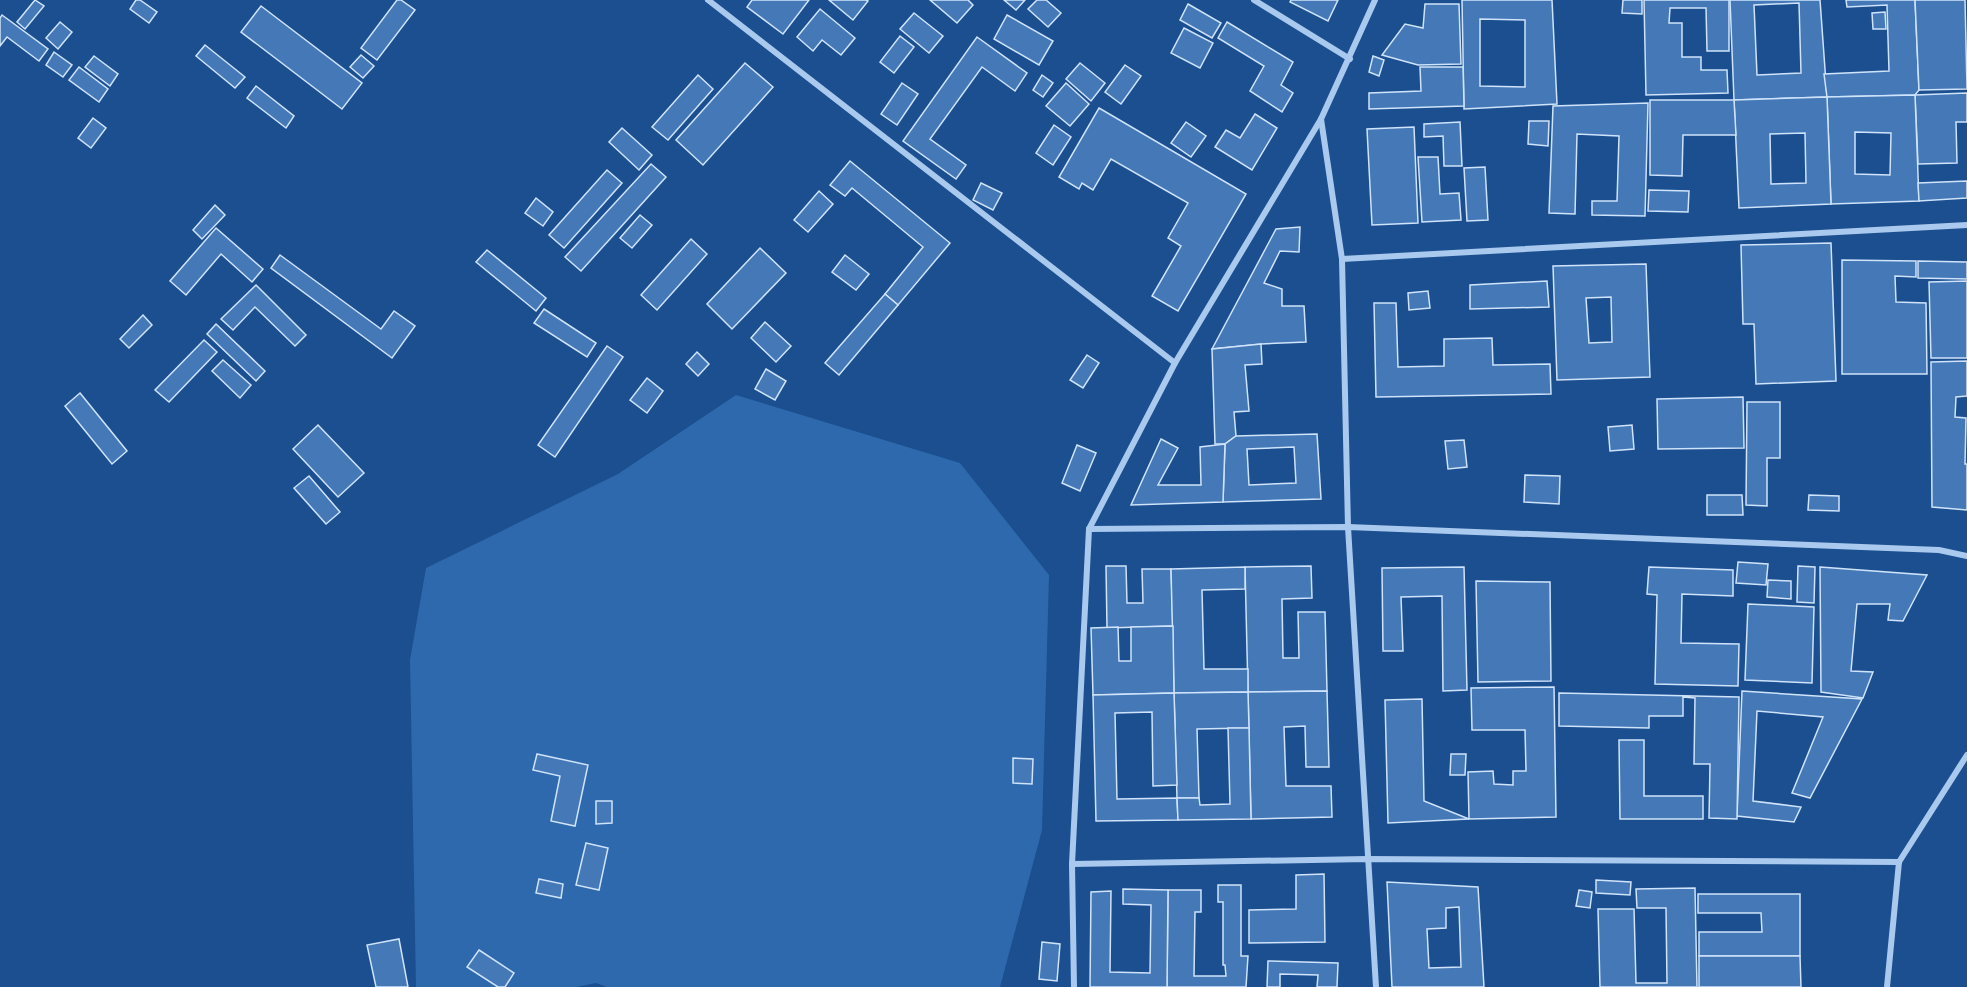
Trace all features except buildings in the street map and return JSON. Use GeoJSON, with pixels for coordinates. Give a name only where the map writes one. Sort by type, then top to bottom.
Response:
{"type":"FeatureCollection","features":[{"type":"Feature","properties":{"kind":"street"},"geometry":{"type":"LineString","coordinates":[[708,0],[1174,363]]}},
{"type":"Feature","properties":{"kind":"street"},"geometry":{"type":"LineString","coordinates":[[1254,0],[1350,59]]}},
{"type":"Feature","properties":{"kind":"street"},"geometry":{"type":"LineString","coordinates":[[1074,987],[1072,864],[1089,529],[1174,363],[1322,119],[1375,0]]}},
{"type":"Feature","properties":{"kind":"street"},"geometry":{"type":"LineString","coordinates":[[1322,119],[1342,259],[1348,527],[1376,987]]}},
{"type":"Feature","properties":{"kind":"street"},"geometry":{"type":"LineString","coordinates":[[1342,259],[1967,225]]}},
{"type":"Feature","properties":{"kind":"street"},"geometry":{"type":"LineString","coordinates":[[1089,529],[1348,527],[1939,550],[1967,556]]}},
{"type":"Feature","properties":{"kind":"street"},"geometry":{"type":"LineString","coordinates":[[1887,987],[1899,862],[1967,755]]}},
{"type":"Feature","properties":{"kind":"street"},"geometry":{"type":"LineString","coordinates":[[1072,864],[1367,859],[1899,862]]}},
{"type":"Feature","properties":{"kind":"shaded area"},"geometry":{"type":"Polygon","coordinates":[[[736,395],[960,463],[1049,575],[1042,830],[1000,987],[607,987],[596,983],[576,987],[416,987],[410,660],[426,568],[618,474],[736,395]]]}}]}
